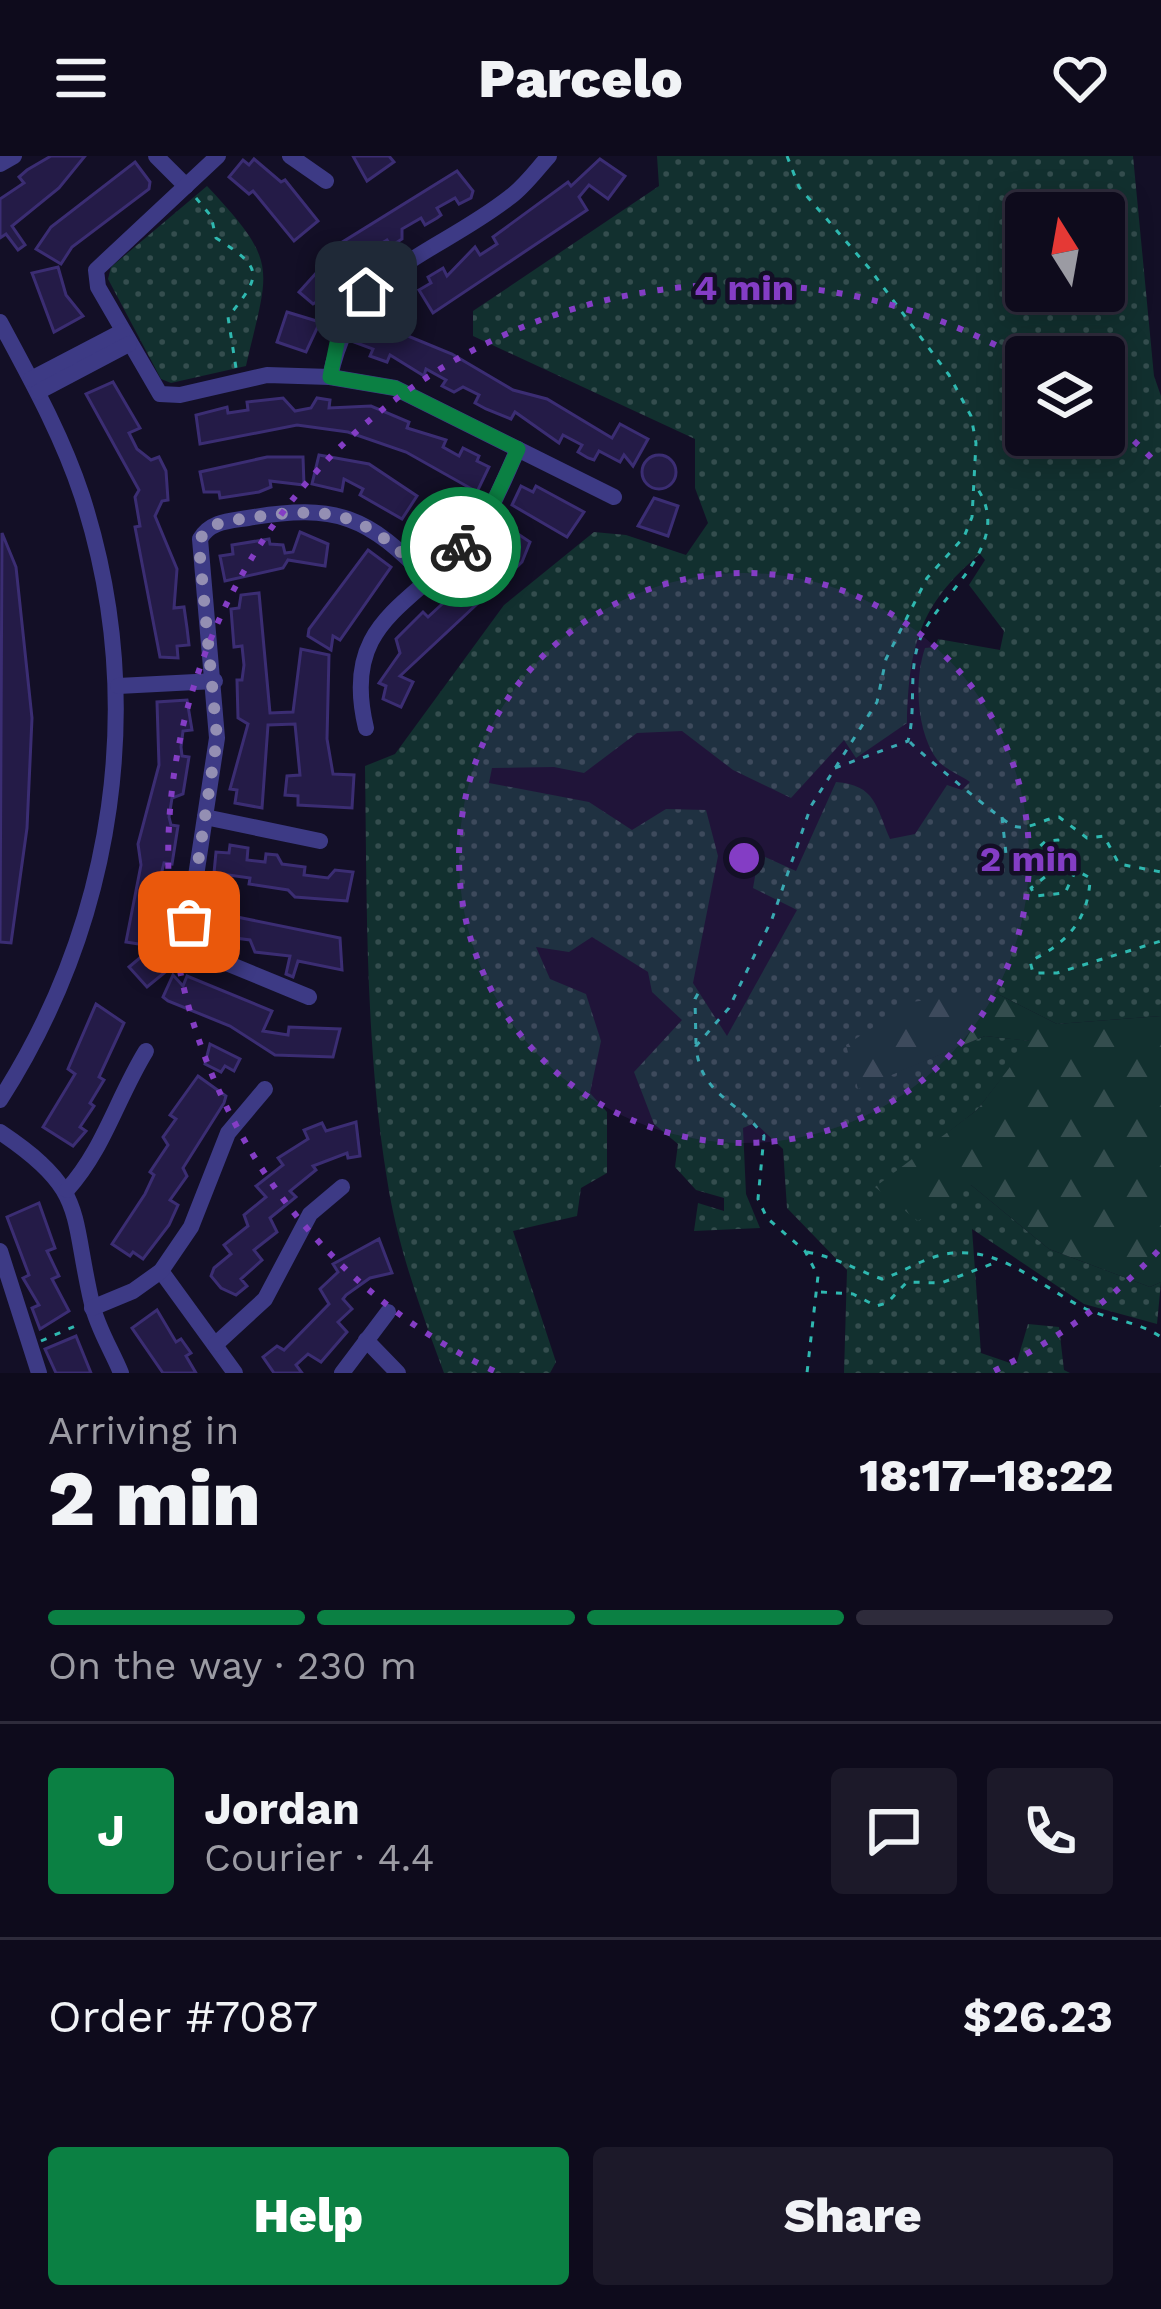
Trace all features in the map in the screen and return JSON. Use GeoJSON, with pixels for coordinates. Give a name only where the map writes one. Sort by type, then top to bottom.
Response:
{"type":"FeatureCollection","features":[{"type":"Feature","properties":{"kind":"street"},"geometry":{"type":"LineString","coordinates":[[0,164],[14,156]]}},
{"type":"Feature","properties":{"kind":"street"},"geometry":{"type":"LineString","coordinates":[[156,156],[186,186]]}},
{"type":"Feature","properties":{"kind":"street"},"geometry":{"type":"LineString","coordinates":[[218,156],[106,255],[96,271],[98,287],[160,394],[180,395],[267,375],[330,377],[395,388],[614,496]]}},
{"type":"Feature","properties":{"kind":"street"},"geometry":{"type":"LineString","coordinates":[[290,156],[326,181]]}},
{"type":"Feature","properties":{"kind":"street"},"geometry":{"type":"LineString","coordinates":[[330,377],[338,338],[366,292],[512,196],[549,156]]}},
{"type":"Feature","properties":{"kind":"street"},"geometry":{"type":"LineString","coordinates":[[0,322],[81,494],[110,611],[118,686],[110,819],[89,912],[62,987],[0,1100]]}},
{"type":"Feature","properties":{"kind":"street"},"geometry":{"type":"LineString","coordinates":[[34,386],[126,338]]}},
{"type":"Feature","properties":{"kind":"street"},"geometry":{"type":"LineString","coordinates":[[366,728],[358,694],[361,657],[387,616],[473,535],[518,449]]}},
{"type":"Feature","properties":{"kind":"street"},"geometry":{"type":"LineString","coordinates":[[310,997],[202,953],[191,942],[217,738],[200,538],[222,523],[318,511],[372,526],[429,580]]}},
{"type":"Feature","properties":{"kind":"street"},"geometry":{"type":"LineString","coordinates":[[118,686],[214,681]]}},
{"type":"Feature","properties":{"kind":"street"},"geometry":{"type":"LineString","coordinates":[[205,818],[320,841]]}},
{"type":"Feature","properties":{"kind":"street"},"geometry":{"type":"LineString","coordinates":[[67,1190],[94,1160],[118,1095],[146,1051]]}},
{"type":"Feature","properties":{"kind":"street"},"geometry":{"type":"LineString","coordinates":[[94,1312],[160,1271],[191,1227],[228,1132],[265,1089]]}},
{"type":"Feature","properties":{"kind":"street"},"geometry":{"type":"LineString","coordinates":[[0,1132],[53,1170],[67,1190],[83,1239],[94,1312],[122,1373]]}},
{"type":"Feature","properties":{"kind":"street"},"geometry":{"type":"LineString","coordinates":[[216,1344],[265,1299],[310,1214],[342,1187]]}},
{"type":"Feature","properties":{"kind":"street"},"geometry":{"type":"LineString","coordinates":[[0,1251],[39,1373]]}},
{"type":"Feature","properties":{"kind":"street"},"geometry":{"type":"LineString","coordinates":[[160,1271],[235,1373]]}},
{"type":"Feature","properties":{"kind":"street"},"geometry":{"type":"LineString","coordinates":[[342,1373],[388,1312]]}},
{"type":"Feature","properties":{"kind":"street"},"geometry":{"type":"LineString","coordinates":[[367,1340],[398,1373]]}},
{"type":"Feature","properties":{"kind":"path"},"geometry":{"type":"LineString","coordinates":[[696,1046],[729,1008],[748,971],[811,806],[877,702],[886,659],[927,578],[964,537],[975,485],[971,416],[949,375],[869,268],[799,187],[787,156]]}},
{"type":"Feature","properties":{"kind":"path"},"geometry":{"type":"LineString","coordinates":[[186,186],[211,216],[216,238],[248,256],[253,267],[251,290],[228,317],[228,340],[240,381]]}},
{"type":"Feature","properties":{"kind":"path"},"geometry":{"type":"LineString","coordinates":[[975,485],[983,498],[985,545],[921,637],[908,740],[931,765],[1011,826],[1028,827],[1059,817],[1087,838],[1104,836],[1119,864],[1161,872]]}},
{"type":"Feature","properties":{"kind":"path"},"geometry":{"type":"LineString","coordinates":[[833,769],[908,740]]}},
{"type":"Feature","properties":{"kind":"path"},"geometry":{"type":"LineString","coordinates":[[1003,818],[1006,854],[1030,855],[1046,841],[1058,840],[1050,873],[1031,888],[1036,896],[1065,893],[1076,870],[1090,878],[1075,928],[1066,942],[1030,962],[1033,973],[1057,973],[1161,941]]}},
{"type":"Feature","properties":{"kind":"path"},"geometry":{"type":"LineString","coordinates":[[701,988],[695,999],[698,1072],[709,1088],[748,1114],[764,1136],[757,1181],[767,1219],[805,1251],[818,1276],[807,1373]]}},
{"type":"Feature","properties":{"kind":"path"},"geometry":{"type":"LineString","coordinates":[[805,1251],[847,1260],[857,1273],[881,1279],[920,1258],[970,1252],[1082,1307],[1141,1324],[1161,1337]]}},
{"type":"Feature","properties":{"kind":"path"},"geometry":{"type":"LineString","coordinates":[[819,1292],[854,1294],[876,1306],[886,1303],[907,1282],[940,1283],[998,1262]]}},
{"type":"Feature","properties":{"kind":"path"},"geometry":{"type":"LineString","coordinates":[[30,1344],[94,1312]]}},
{"type":"Feature","properties":{"kind":"green space"},"geometry":{"type":"Polygon","coordinates":[[[657,156],[1133,156],[1154,376],[1161,396],[1161,1016],[1057,1024],[992,991],[858,1088],[985,1036],[1031,1041],[977,1110],[876,1188],[971,1185],[1049,1249],[1150,1287],[1161,1282],[1157,1324],[1084,1304],[972,1229],[981,1353],[1016,1365],[1028,1324],[1059,1327],[1064,1370],[1070,1373],[844,1373],[847,1270],[787,1208],[783,1149],[755,1123],[743,1128],[746,1194],[760,1228],[694,1231],[698,1203],[724,1211],[724,1198],[696,1190],[675,1167],[678,1144],[654,1124],[634,1072],[682,1020],[652,992],[648,972],[592,937],[569,952],[536,947],[550,979],[586,994],[601,1041],[590,1093],[607,1112],[607,1173],[581,1188],[577,1216],[513,1231],[556,1362],[550,1373],[444,1373],[397,1228],[380,1128],[368,973],[365,766],[395,754],[504,605],[594,532],[626,535],[686,555],[708,523],[695,488],[695,439],[473,336],[473,311],[659,186],[657,156]],[[980,554],[943,591],[921,629],[911,671],[907,723],[856,758],[844,740],[791,798],[733,770],[682,731],[637,733],[584,773],[554,767],[492,768],[489,783],[589,802],[632,830],[666,809],[706,810],[718,856],[693,983],[727,1036],[797,910],[753,888],[759,854],[796,871],[836,782],[867,793],[890,839],[915,834],[947,785],[962,790],[970,782],[945,767],[931,749],[919,706],[919,675],[925,648],[935,647],[938,639],[1000,650],[1004,631],[969,585],[985,560],[980,554]]]}},
{"type":"Feature","properties":{"kind":"green space"},"geometry":{"type":"Polygon","coordinates":[[[207,186],[257,251],[263,286],[260,307],[246,366],[171,383],[161,379],[108,279],[111,267],[207,186]]]}},
{"type":"Feature","properties":{"kind":"green space"},"geometry":{"type":"Polygon","coordinates":[[[992,991],[1057,1024],[1161,1016],[1161,1282],[1150,1287],[1049,1249],[971,1185],[918,1221],[875,1187],[977,1110],[1030,1041],[985,1036],[858,1089],[846,1045],[912,1002],[992,991]]]}},
{"type":"Feature","properties":{"kind":"building"},"geometry":{"type":"Polygon","coordinates":[[[51,156],[85,156],[59,188],[12,226],[25,245],[18,250],[6,234],[0,238],[0,199],[24,183],[19,177],[27,170],[51,156]]]}},
{"type":"Feature","properties":{"kind":"building"},"geometry":{"type":"Polygon","coordinates":[[[353,156],[389,156],[394,162],[367,181],[353,156]]]}},
{"type":"Feature","properties":{"kind":"building"},"geometry":{"type":"Polygon","coordinates":[[[254,159],[281,182],[285,180],[318,221],[294,241],[253,191],[249,194],[229,177],[243,160],[249,165],[254,159]]]}},
{"type":"Feature","properties":{"kind":"building"},"geometry":{"type":"Polygon","coordinates":[[[600,159],[625,176],[608,199],[589,185],[579,197],[587,210],[433,313],[419,290],[431,283],[428,277],[443,268],[447,276],[475,247],[480,255],[497,244],[493,237],[568,182],[571,186],[600,159]]]}},
{"type":"Feature","properties":{"kind":"building"},"geometry":{"type":"Polygon","coordinates":[[[135,162],[150,182],[149,189],[72,247],[61,264],[36,249],[51,227],[135,162]]]}},
{"type":"Feature","properties":{"kind":"building"},"geometry":{"type":"Polygon","coordinates":[[[457,171],[473,191],[471,198],[459,204],[455,198],[437,208],[441,215],[437,218],[425,225],[421,218],[402,229],[402,239],[391,246],[387,240],[367,252],[357,266],[352,260],[340,266],[328,251],[457,171]]]}},
{"type":"Feature","properties":{"kind":"building"},"geometry":{"type":"Polygon","coordinates":[[[58,267],[66,295],[83,316],[54,332],[32,273],[58,267]]]}},
{"type":"Feature","properties":{"kind":"building"},"geometry":{"type":"Polygon","coordinates":[[[318,271],[342,287],[331,302],[325,297],[313,304],[299,292],[318,271]]]}},
{"type":"Feature","properties":{"kind":"building"},"geometry":{"type":"Polygon","coordinates":[[[287,312],[320,322],[306,352],[277,342],[287,312]]]}},
{"type":"Feature","properties":{"kind":"building"},"geometry":{"type":"Polygon","coordinates":[[[369,320],[452,354],[513,390],[547,399],[612,438],[620,424],[648,439],[633,466],[624,455],[620,462],[599,451],[594,460],[588,458],[578,452],[582,445],[563,435],[559,443],[515,412],[511,419],[486,409],[475,403],[479,395],[463,387],[454,392],[442,386],[446,380],[426,369],[424,376],[390,355],[387,362],[370,356],[373,349],[354,342],[369,320]]]}},
{"type":"Feature","properties":{"kind":"building"},"geometry":{"type":"Polygon","coordinates":[[[113,382],[140,428],[129,433],[137,449],[151,460],[159,457],[166,471],[168,500],[162,501],[155,516],[177,569],[174,608],[184,607],[189,645],[177,646],[178,658],[160,657],[135,527],[140,526],[135,497],[139,490],[86,394],[113,382]]]}},
{"type":"Feature","properties":{"kind":"building"},"geometry":{"type":"Polygon","coordinates":[[[283,398],[295,411],[311,408],[317,398],[330,400],[329,408],[371,406],[409,422],[407,428],[446,440],[443,447],[459,456],[463,448],[479,456],[477,461],[489,467],[477,492],[406,452],[348,432],[297,425],[200,444],[196,415],[227,407],[228,413],[248,410],[247,402],[283,398]]]}},
{"type":"Feature","properties":{"kind":"building"},"geometry":{"type":"Polygon","coordinates":[[[319,455],[369,464],[417,496],[402,519],[360,495],[363,489],[344,479],[342,491],[312,484],[319,455]]]}},
{"type":"Feature","properties":{"kind":"building"},"geometry":{"type":"Polygon","coordinates":[[[659,455],[671,460],[676,472],[671,484],[659,489],[647,484],[642,472],[647,460],[659,455]]]}},
{"type":"Feature","properties":{"kind":"building"},"geometry":{"type":"Polygon","coordinates":[[[267,457],[303,457],[304,485],[270,481],[271,487],[259,492],[220,498],[219,492],[204,492],[200,472],[267,457]]]}},
{"type":"Feature","properties":{"kind":"building"},"geometry":{"type":"Polygon","coordinates":[[[521,486],[533,492],[536,486],[584,512],[567,537],[512,505],[521,486]]]}},
{"type":"Feature","properties":{"kind":"building"},"geometry":{"type":"Polygon","coordinates":[[[654,498],[678,506],[668,536],[638,526],[654,498]]]}},
{"type":"Feature","properties":{"kind":"building"},"geometry":{"type":"Polygon","coordinates":[[[431,505],[452,523],[439,539],[427,532],[422,538],[413,529],[431,505]]]}},
{"type":"Feature","properties":{"kind":"building"},"geometry":{"type":"Polygon","coordinates":[[[506,526],[530,542],[522,562],[400,676],[413,682],[401,707],[383,699],[386,686],[379,683],[400,653],[396,639],[423,612],[428,617],[453,594],[448,589],[476,561],[482,566],[504,545],[496,541],[506,526]]]}},
{"type":"Feature","properties":{"kind":"building"},"geometry":{"type":"Polygon","coordinates":[[[300,532],[328,544],[325,566],[288,560],[283,568],[225,581],[220,556],[233,554],[232,545],[269,539],[270,544],[283,545],[285,553],[293,552],[300,532]]]}},
{"type":"Feature","properties":{"kind":"building"},"geometry":{"type":"Polygon","coordinates":[[[2,533],[16,567],[32,718],[27,828],[11,943],[0,942],[2,533]]]}},
{"type":"Feature","properties":{"kind":"building"},"geometry":{"type":"Polygon","coordinates":[[[368,550],[391,567],[340,640],[333,636],[331,650],[308,636],[309,629],[368,550]]]}},
{"type":"Feature","properties":{"kind":"building"},"geometry":{"type":"Polygon","coordinates":[[[259,593],[270,713],[293,712],[301,649],[329,655],[327,739],[333,774],[354,775],[352,808],[298,805],[298,796],[285,795],[287,776],[300,775],[295,724],[268,725],[262,808],[235,803],[237,790],[230,789],[248,724],[238,718],[237,680],[242,680],[244,665],[242,646],[234,647],[231,609],[239,608],[241,595],[259,593]]]}},
{"type":"Feature","properties":{"kind":"building"},"geometry":{"type":"Polygon","coordinates":[[[187,700],[192,730],[183,731],[182,756],[189,757],[183,794],[172,798],[169,817],[171,825],[178,826],[172,864],[164,863],[161,875],[164,908],[157,933],[147,932],[145,945],[126,942],[141,865],[138,844],[159,765],[157,702],[187,700]]]}},
{"type":"Feature","properties":{"kind":"building"},"geometry":{"type":"Polygon","coordinates":[[[230,845],[248,848],[247,860],[265,862],[266,854],[277,855],[282,864],[305,867],[304,875],[328,878],[335,870],[353,872],[347,901],[295,897],[288,890],[249,884],[250,878],[214,873],[216,852],[229,853],[230,845]]]}},
{"type":"Feature","properties":{"kind":"building"},"geometry":{"type":"Polygon","coordinates":[[[212,905],[238,910],[237,917],[340,938],[342,970],[298,961],[293,977],[286,974],[290,956],[255,952],[250,940],[219,936],[220,929],[208,924],[212,905]]]}},
{"type":"Feature","properties":{"kind":"building"},"geometry":{"type":"Polygon","coordinates":[[[147,952],[169,969],[147,987],[129,967],[147,952]]]}},
{"type":"Feature","properties":{"kind":"building"},"geometry":{"type":"Polygon","coordinates":[[[173,975],[183,986],[187,976],[272,1011],[263,1031],[288,1035],[289,1027],[340,1029],[333,1057],[275,1055],[230,1026],[168,1001],[163,997],[173,975]]]}},
{"type":"Feature","properties":{"kind":"building"},"geometry":{"type":"Polygon","coordinates":[[[96,1004],[124,1023],[99,1077],[104,1080],[90,1103],[94,1106],[80,1127],[86,1131],[73,1146],[43,1127],[75,1074],[68,1069],[96,1004]]]}},
{"type":"Feature","properties":{"kind":"building"},"geometry":{"type":"Polygon","coordinates":[[[210,1044],[240,1059],[234,1071],[225,1066],[221,1072],[205,1064],[210,1044]]]}},
{"type":"Feature","properties":{"kind":"building"},"geometry":{"type":"Polygon","coordinates":[[[198,1076],[226,1096],[224,1103],[183,1168],[187,1176],[170,1200],[178,1205],[169,1225],[143,1259],[133,1252],[130,1256],[112,1244],[145,1194],[154,1175],[150,1172],[168,1145],[163,1137],[176,1119],[170,1115],[198,1076]]]}},
{"type":"Feature","properties":{"kind":"building"},"geometry":{"type":"Polygon","coordinates":[[[356,1122],[360,1156],[348,1158],[347,1153],[313,1166],[316,1170],[290,1191],[296,1197],[270,1218],[277,1232],[254,1250],[262,1260],[241,1279],[247,1286],[236,1295],[221,1288],[211,1276],[231,1254],[224,1245],[248,1226],[244,1215],[266,1197],[256,1186],[283,1165],[278,1158],[308,1139],[304,1130],[322,1123],[326,1131],[356,1122]]]}},
{"type":"Feature","properties":{"kind":"building"},"geometry":{"type":"Polygon","coordinates":[[[39,1203],[55,1248],[47,1251],[59,1276],[52,1279],[69,1311],[40,1329],[32,1308],[39,1305],[23,1278],[29,1275],[7,1217],[39,1203]]]}},
{"type":"Feature","properties":{"kind":"building"},"geometry":{"type":"Polygon","coordinates":[[[379,1239],[392,1273],[370,1278],[346,1295],[343,1299],[352,1309],[338,1322],[347,1332],[321,1362],[308,1354],[296,1365],[302,1373],[274,1373],[263,1357],[277,1346],[284,1350],[329,1304],[320,1289],[338,1272],[333,1264],[379,1239]]]}},
{"type":"Feature","properties":{"kind":"building"},"geometry":{"type":"Polygon","coordinates":[[[157,1310],[176,1342],[181,1339],[191,1353],[186,1356],[196,1373],[163,1373],[132,1328],[157,1310]]]}},
{"type":"Feature","properties":{"kind":"building"},"geometry":{"type":"Polygon","coordinates":[[[76,1336],[91,1373],[56,1373],[45,1349],[76,1336]]]}},
{"type":"Feature","properties":{"kind":"way so far"},"geometry":{"type":"LineString","coordinates":[[189,922],[217,738],[199,546],[203,532],[222,523],[288,512],[349,517],[389,538],[429,580],[461,547]]}},
{"type":"Feature","properties":{"kind":"route"},"geometry":{"type":"LineString","coordinates":[[366,292],[338,338],[330,377],[395,388],[518,449],[490,510],[461,547]]}}]}
